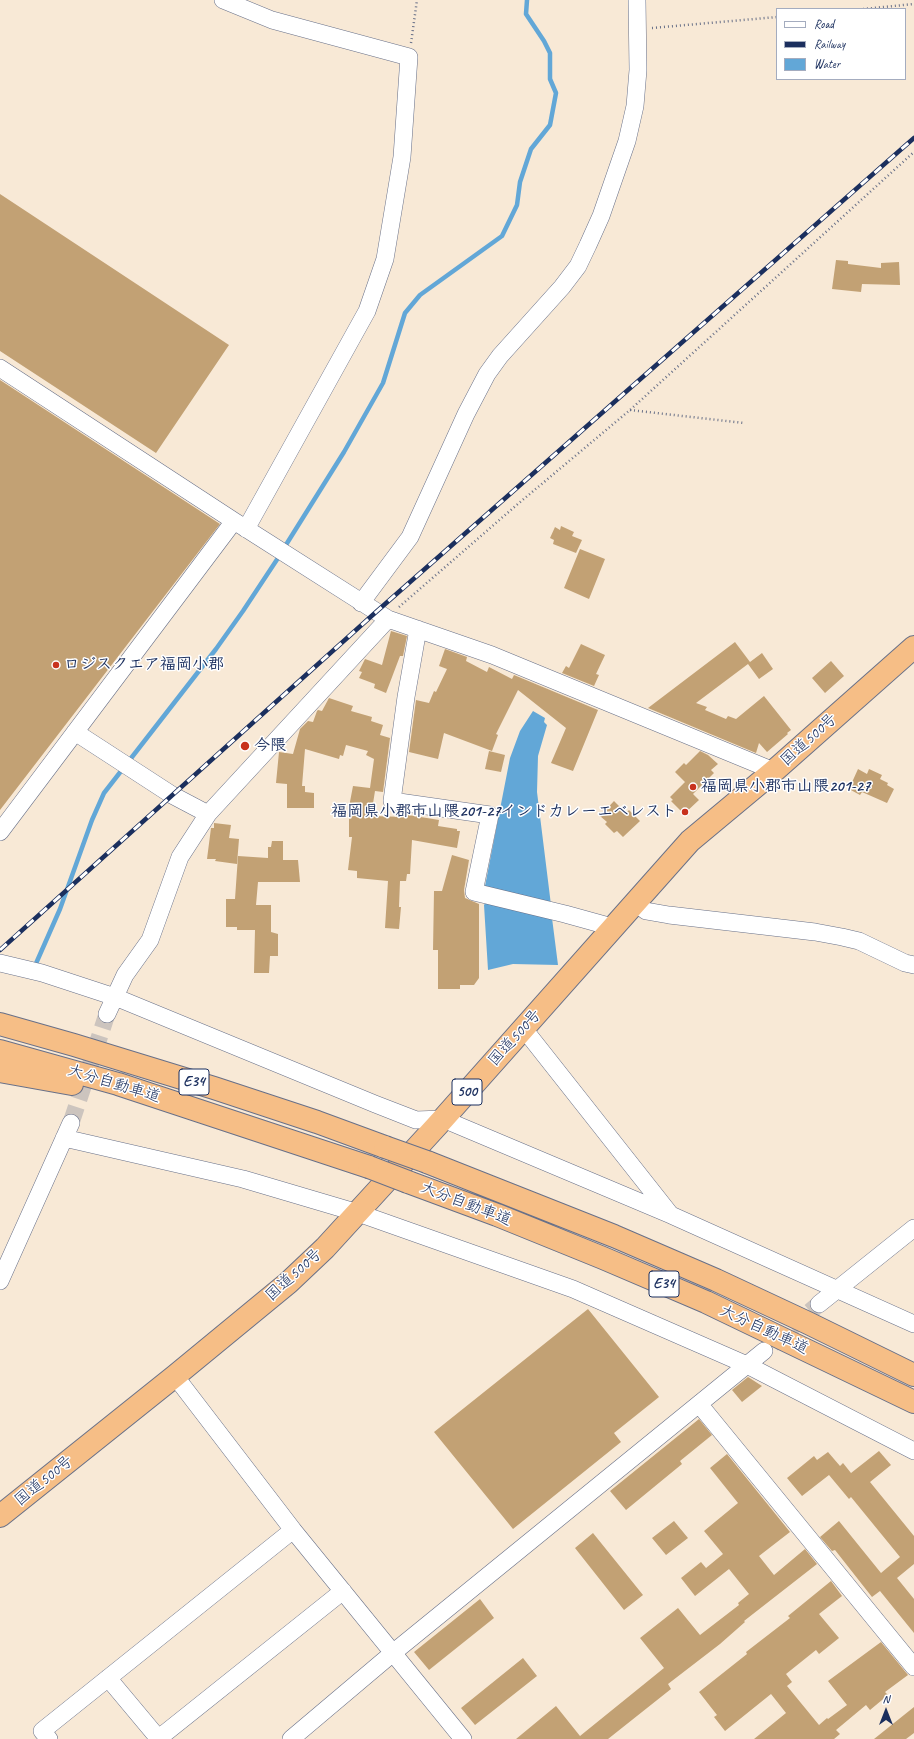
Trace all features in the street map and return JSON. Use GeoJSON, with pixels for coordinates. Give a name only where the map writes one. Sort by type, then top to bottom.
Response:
{"type":"FeatureCollection","features":[{"type":"Feature","properties":{"kind":"highway","name":"国道500号"},"geometry":{"type":"LineString","coordinates":[[0,1516],[175,1376],[288,1283],[325,1248],[443,1119],[500,1053],[524,1029],[612,927],[690,841],[774,771],[914,646]]}},
{"type":"Feature","properties":{"kind":"highway"},"geometry":{"type":"LineString","coordinates":[[0,1013],[50,1027],[126,1061]]}},
{"type":"Feature","properties":{"kind":"highway","name":"大分自動車道"},"geometry":{"type":"LineString","coordinates":[[0,1024],[126,1061],[317,1122],[427,1162],[607,1233],[716,1280],[914,1375]]}},
{"type":"Feature","properties":{"kind":"highway","name":"大分自動車道"},"geometry":{"type":"LineString","coordinates":[[0,1051],[118,1084],[307,1146],[408,1182],[546,1235],[706,1302],[914,1402]]}},
{"type":"Feature","properties":{"kind":"highway"},"geometry":{"type":"LineString","coordinates":[[0,1071],[96,1089],[307,1146]]}},
{"type":"Feature","properties":{"kind":"street"},"geometry":{"type":"LineString","coordinates":[[0,832],[76,732],[240,525],[367,311],[385,259],[402,157],[409,58],[272,20],[223,0]]}},
{"type":"Feature","properties":{"kind":"street"},"geometry":{"type":"LineString","coordinates":[[362,603],[410,537],[466,414],[487,374],[500,356],[562,287],[578,266],[588,245],[601,216],[627,141],[635,106],[638,70],[637,0]]}},
{"type":"Feature","properties":{"kind":"street"},"geometry":{"type":"LineString","coordinates":[[0,368],[240,525],[388,619],[492,655],[774,771]]}},
{"type":"Feature","properties":{"kind":"street"},"geometry":{"type":"LineString","coordinates":[[107,1014],[125,975],[150,940],[180,857],[208,814],[388,619]]}},
{"type":"Feature","properties":{"kind":"street"},"geometry":{"type":"LineString","coordinates":[[418,630],[405,704],[392,801],[490,815],[474,892],[612,927]]}},
{"type":"Feature","properties":{"kind":"street"},"geometry":{"type":"LineString","coordinates":[[76,732],[172,795],[208,814]]}},
{"type":"Feature","properties":{"kind":"street"},"geometry":{"type":"LineString","coordinates":[[635,902],[646,911],[669,916],[815,932],[842,937],[859,941],[905,963],[914,965]]}},
{"type":"Feature","properties":{"kind":"street"},"geometry":{"type":"LineString","coordinates":[[0,964],[42,973],[115,997],[416,1120],[443,1119],[671,1215],[914,1324]]}},
{"type":"Feature","properties":{"kind":"street"},"geometry":{"type":"LineString","coordinates":[[524,1029],[671,1215]]}},
{"type":"Feature","properties":{"kind":"street"},"geometry":{"type":"LineString","coordinates":[[0,1281],[68,1131],[243,1179],[358,1213],[572,1289],[747,1365],[914,1451]]}},
{"type":"Feature","properties":{"kind":"street"},"geometry":{"type":"LineString","coordinates":[[819,1304],[914,1228]]}},
{"type":"Feature","properties":{"kind":"street"},"geometry":{"type":"LineString","coordinates":[[292,1739],[394,1652],[764,1351]]}},
{"type":"Feature","properties":{"kind":"street"},"geometry":{"type":"LineString","coordinates":[[175,1376],[293,1530],[394,1652],[463,1739]]}},
{"type":"Feature","properties":{"kind":"street"},"geometry":{"type":"LineString","coordinates":[[699,1404],[914,1667]]}},
{"type":"Feature","properties":{"kind":"street"},"geometry":{"type":"LineString","coordinates":[[49,1739],[42,1732],[293,1530]]}},
{"type":"Feature","properties":{"kind":"street"},"geometry":{"type":"LineString","coordinates":[[108,1678],[159,1739],[343,1590]]}},
{"type":"Feature","properties":{"kind":"path"},"geometry":{"type":"LineString","coordinates":[[409,58],[417,0]]}},
{"type":"Feature","properties":{"kind":"path"},"geometry":{"type":"LineString","coordinates":[[874,8],[914,4]]}},
{"type":"Feature","properties":{"kind":"path"},"geometry":{"type":"LineString","coordinates":[[637,29],[776,17]]}},
{"type":"Feature","properties":{"kind":"path"},"geometry":{"type":"LineString","coordinates":[[388,619],[402,603],[630,410],[914,152]]}},
{"type":"Feature","properties":{"kind":"path"},"geometry":{"type":"LineString","coordinates":[[630,410],[744,424]]}},
{"type":"Feature","properties":{"kind":"water"},"geometry":{"type":"Polygon","coordinates":[[[533,711],[545,718],[544,722],[547,725],[538,756],[537,792],[551,905],[485,886],[510,758],[520,731],[533,711]]]}},
{"type":"Feature","properties":{"kind":"water"},"geometry":{"type":"Polygon","coordinates":[[[486,902],[552,918],[558,965],[513,964],[488,970],[484,905],[486,902]]]}},
{"type":"Feature","properties":{"kind":"building"},"geometry":{"type":"Polygon","coordinates":[[[0,194],[229,345],[156,453],[0,351],[0,194]]]}},
{"type":"Feature","properties":{"kind":"building"},"geometry":{"type":"Polygon","coordinates":[[[836,260],[848,261],[848,264],[881,268],[881,263],[899,262],[900,285],[862,284],[861,292],[832,289],[836,260]]]}},
{"type":"Feature","properties":{"kind":"building","name":"ロジスクエア福岡小郡"},"geometry":{"type":"Polygon","coordinates":[[[0,380],[220,524],[0,810],[0,380]]]}},
{"type":"Feature","properties":{"kind":"building"},"geometry":{"type":"Polygon","coordinates":[[[561,526],[574,532],[572,536],[582,540],[576,553],[553,544],[554,540],[550,538],[555,527],[560,530],[561,526]]]}},
{"type":"Feature","properties":{"kind":"building"},"geometry":{"type":"Polygon","coordinates":[[[580,549],[605,559],[589,599],[564,588],[580,549]]]}},
{"type":"Feature","properties":{"kind":"building"},"geometry":{"type":"Polygon","coordinates":[[[391,631],[407,636],[403,656],[400,656],[386,693],[374,688],[375,684],[359,678],[362,672],[359,671],[365,659],[382,665],[391,631]]]}},
{"type":"Feature","properties":{"kind":"building"},"geometry":{"type":"Polygon","coordinates":[[[735,642],[750,662],[762,653],[773,669],[759,679],[748,664],[696,703],[707,707],[705,710],[726,719],[728,716],[736,719],[764,696],[791,730],[767,752],[759,743],[756,753],[648,708],[735,642]]]}},
{"type":"Feature","properties":{"kind":"building"},"geometry":{"type":"Polygon","coordinates":[[[581,644],[605,655],[596,674],[599,675],[594,686],[562,673],[566,666],[569,668],[581,644]]]}},
{"type":"Feature","properties":{"kind":"building"},"geometry":{"type":"Polygon","coordinates":[[[445,649],[467,657],[466,661],[487,672],[489,667],[512,679],[514,675],[598,710],[573,771],[551,763],[566,728],[518,690],[496,734],[498,735],[492,751],[444,733],[438,759],[409,752],[416,700],[429,703],[434,691],[436,692],[447,669],[439,666],[445,649]]]}},
{"type":"Feature","properties":{"kind":"building"},"geometry":{"type":"Polygon","coordinates":[[[831,661],[844,676],[825,693],[812,678],[831,661]]]}},
{"type":"Feature","properties":{"kind":"building"},"geometry":{"type":"Polygon","coordinates":[[[329,698],[353,706],[351,711],[372,717],[371,721],[383,725],[380,735],[390,738],[383,792],[375,791],[371,816],[408,817],[408,815],[439,820],[438,826],[457,829],[457,831],[460,831],[457,848],[412,840],[410,874],[407,874],[406,881],[400,881],[399,907],[401,907],[399,929],[385,928],[388,881],[357,878],[357,871],[348,870],[352,837],[349,837],[349,807],[353,786],[370,788],[374,759],[366,755],[368,751],[346,745],[343,756],[340,755],[339,759],[305,749],[302,786],[305,786],[305,792],[314,793],[314,808],[287,808],[287,784],[276,783],[279,752],[293,754],[300,729],[308,721],[313,722],[317,711],[322,711],[329,698]]]}},
{"type":"Feature","properties":{"kind":"building"},"geometry":{"type":"Polygon","coordinates":[[[489,751],[505,755],[501,772],[485,769],[489,751]]]}},
{"type":"Feature","properties":{"kind":"building"},"geometry":{"type":"Polygon","coordinates":[[[700,751],[708,755],[718,764],[711,770],[714,773],[693,794],[699,800],[684,814],[671,801],[673,800],[670,797],[685,782],[675,772],[684,763],[686,765],[700,751]]]}},
{"type":"Feature","properties":{"kind":"building"},"geometry":{"type":"Polygon","coordinates":[[[858,769],[867,774],[869,769],[882,775],[880,779],[888,783],[887,785],[894,789],[887,803],[862,792],[860,795],[849,789],[858,769]]]}},
{"type":"Feature","properties":{"kind":"building"},"geometry":{"type":"Polygon","coordinates":[[[614,801],[626,813],[629,810],[640,821],[623,837],[617,831],[614,833],[605,824],[607,822],[600,816],[614,801]]]}},
{"type":"Feature","properties":{"kind":"building"},"geometry":{"type":"Polygon","coordinates":[[[214,823],[231,825],[229,838],[239,839],[237,864],[215,861],[216,859],[207,859],[211,828],[214,828],[214,823]]]}},
{"type":"Feature","properties":{"kind":"building"},"geometry":{"type":"Polygon","coordinates":[[[272,841],[283,841],[283,860],[298,860],[300,882],[258,882],[256,905],[271,905],[271,932],[278,934],[278,956],[270,956],[269,973],[254,973],[255,930],[237,930],[237,927],[226,927],[226,899],[235,899],[238,856],[268,858],[268,847],[271,847],[272,841]]]}},
{"type":"Feature","properties":{"kind":"building"},"geometry":{"type":"Polygon","coordinates":[[[452,855],[469,860],[464,890],[465,898],[479,904],[479,978],[474,985],[460,985],[460,989],[438,989],[438,950],[433,950],[434,891],[442,891],[452,855]]]}},
{"type":"Feature","properties":{"kind":"building"},"geometry":{"type":"Polygon","coordinates":[[[588,1309],[659,1397],[614,1433],[621,1442],[513,1529],[434,1432],[588,1309]]]}},
{"type":"Feature","properties":{"kind":"building"},"geometry":{"type":"Polygon","coordinates":[[[748,1377],[762,1386],[742,1402],[732,1390],[748,1377]]]}},
{"type":"Feature","properties":{"kind":"building"},"geometry":{"type":"Polygon","coordinates":[[[699,1419],[712,1435],[680,1461],[682,1464],[626,1510],[610,1491],[699,1419]]]}},
{"type":"Feature","properties":{"kind":"building"},"geometry":{"type":"Polygon","coordinates":[[[879,1451],[891,1465],[870,1482],[914,1536],[914,1564],[897,1578],[914,1599],[914,1633],[880,1591],[872,1597],[835,1550],[832,1551],[820,1537],[839,1521],[881,1573],[900,1557],[851,1497],[849,1499],[829,1475],[802,1496],[787,1478],[814,1456],[817,1460],[828,1452],[840,1466],[843,1463],[851,1473],[879,1451]]]}},
{"type":"Feature","properties":{"kind":"building"},"geometry":{"type":"Polygon","coordinates":[[[727,1454],[790,1532],[759,1556],[774,1575],[805,1549],[817,1564],[744,1621],[745,1622],[720,1644],[668,1684],[671,1689],[608,1739],[516,1739],[556,1706],[580,1736],[664,1668],[640,1638],[678,1608],[700,1635],[739,1605],[738,1603],[749,1594],[729,1569],[695,1596],[681,1578],[701,1562],[706,1568],[723,1554],[704,1531],[738,1503],[710,1468],[727,1454]]]}},
{"type":"Feature","properties":{"kind":"building"},"geometry":{"type":"Polygon","coordinates":[[[674,1521],[688,1538],[666,1555],[652,1538],[674,1521]]]}},
{"type":"Feature","properties":{"kind":"building"},"geometry":{"type":"Polygon","coordinates":[[[593,1533],[643,1595],[624,1610],[575,1548],[593,1533]]]}},
{"type":"Feature","properties":{"kind":"building"},"geometry":{"type":"Polygon","coordinates":[[[831,1581],[842,1596],[819,1614],[839,1638],[819,1654],[816,1650],[786,1674],[792,1682],[787,1686],[819,1725],[847,1705],[828,1681],[881,1642],[908,1675],[885,1692],[888,1695],[870,1710],[866,1705],[836,1730],[840,1734],[834,1739],[754,1739],[786,1713],[771,1694],[725,1731],[714,1717],[717,1715],[699,1692],[747,1654],[746,1652],[790,1618],[788,1616],[831,1581]]]}},
{"type":"Feature","properties":{"kind":"building"},"geometry":{"type":"Polygon","coordinates":[[[480,1599],[494,1618],[429,1670],[414,1652],[480,1599]]]}},
{"type":"Feature","properties":{"kind":"building"},"geometry":{"type":"Polygon","coordinates":[[[523,1658],[537,1676],[475,1725],[461,1708],[523,1658]]]}},
{"type":"Feature","properties":{"kind":"building"},"geometry":{"type":"Polygon","coordinates":[[[914,1707],[914,1733],[906,1739],[874,1739],[914,1707]]]}},
{"type":"Feature","properties":{"kind":"waterway"},"geometry":{"type":"LineString","coordinates":[[284,548],[344,452],[383,383],[405,313],[420,295],[502,236],[517,205],[520,182],[531,149],[550,125],[556,93],[550,79],[550,53],[526,14],[527,0]]}},
{"type":"Feature","properties":{"kind":"waterway"},"geometry":{"type":"LineString","coordinates":[[34,968],[60,909],[92,820],[104,793],[216,649],[280,555]]}},
{"type":"Feature","properties":{"kind":"tunnel"},"geometry":{"type":"LineString","coordinates":[[71,1123],[107,1014]]}},
{"type":"Feature","properties":{"kind":"tunnel"},"geometry":{"type":"LineString","coordinates":[[772,1344],[819,1304]]}},
{"type":"Feature","properties":{"kind":"railway"},"geometry":{"type":"LineString","coordinates":[[0,950],[376,612],[914,138]]}},
{"type":"Feature","properties":{"kind":"place","name":"ロジスクエア福岡小郡"},"geometry":{"type":"Point","coordinates":[56,665]}},
{"type":"Feature","properties":{"kind":"place","name":"今隈"},"geometry":{"type":"Point","coordinates":[245,746]}},
{"type":"Feature","properties":{"kind":"place","name":"福岡県小郡市山隈201-27"},"geometry":{"type":"Point","coordinates":[693,787]}},
{"type":"Feature","properties":{"kind":"place","name":"福岡県小郡市山隈201-27インドカレーエベレスト"},"geometry":{"type":"Point","coordinates":[685,812]}}]}
